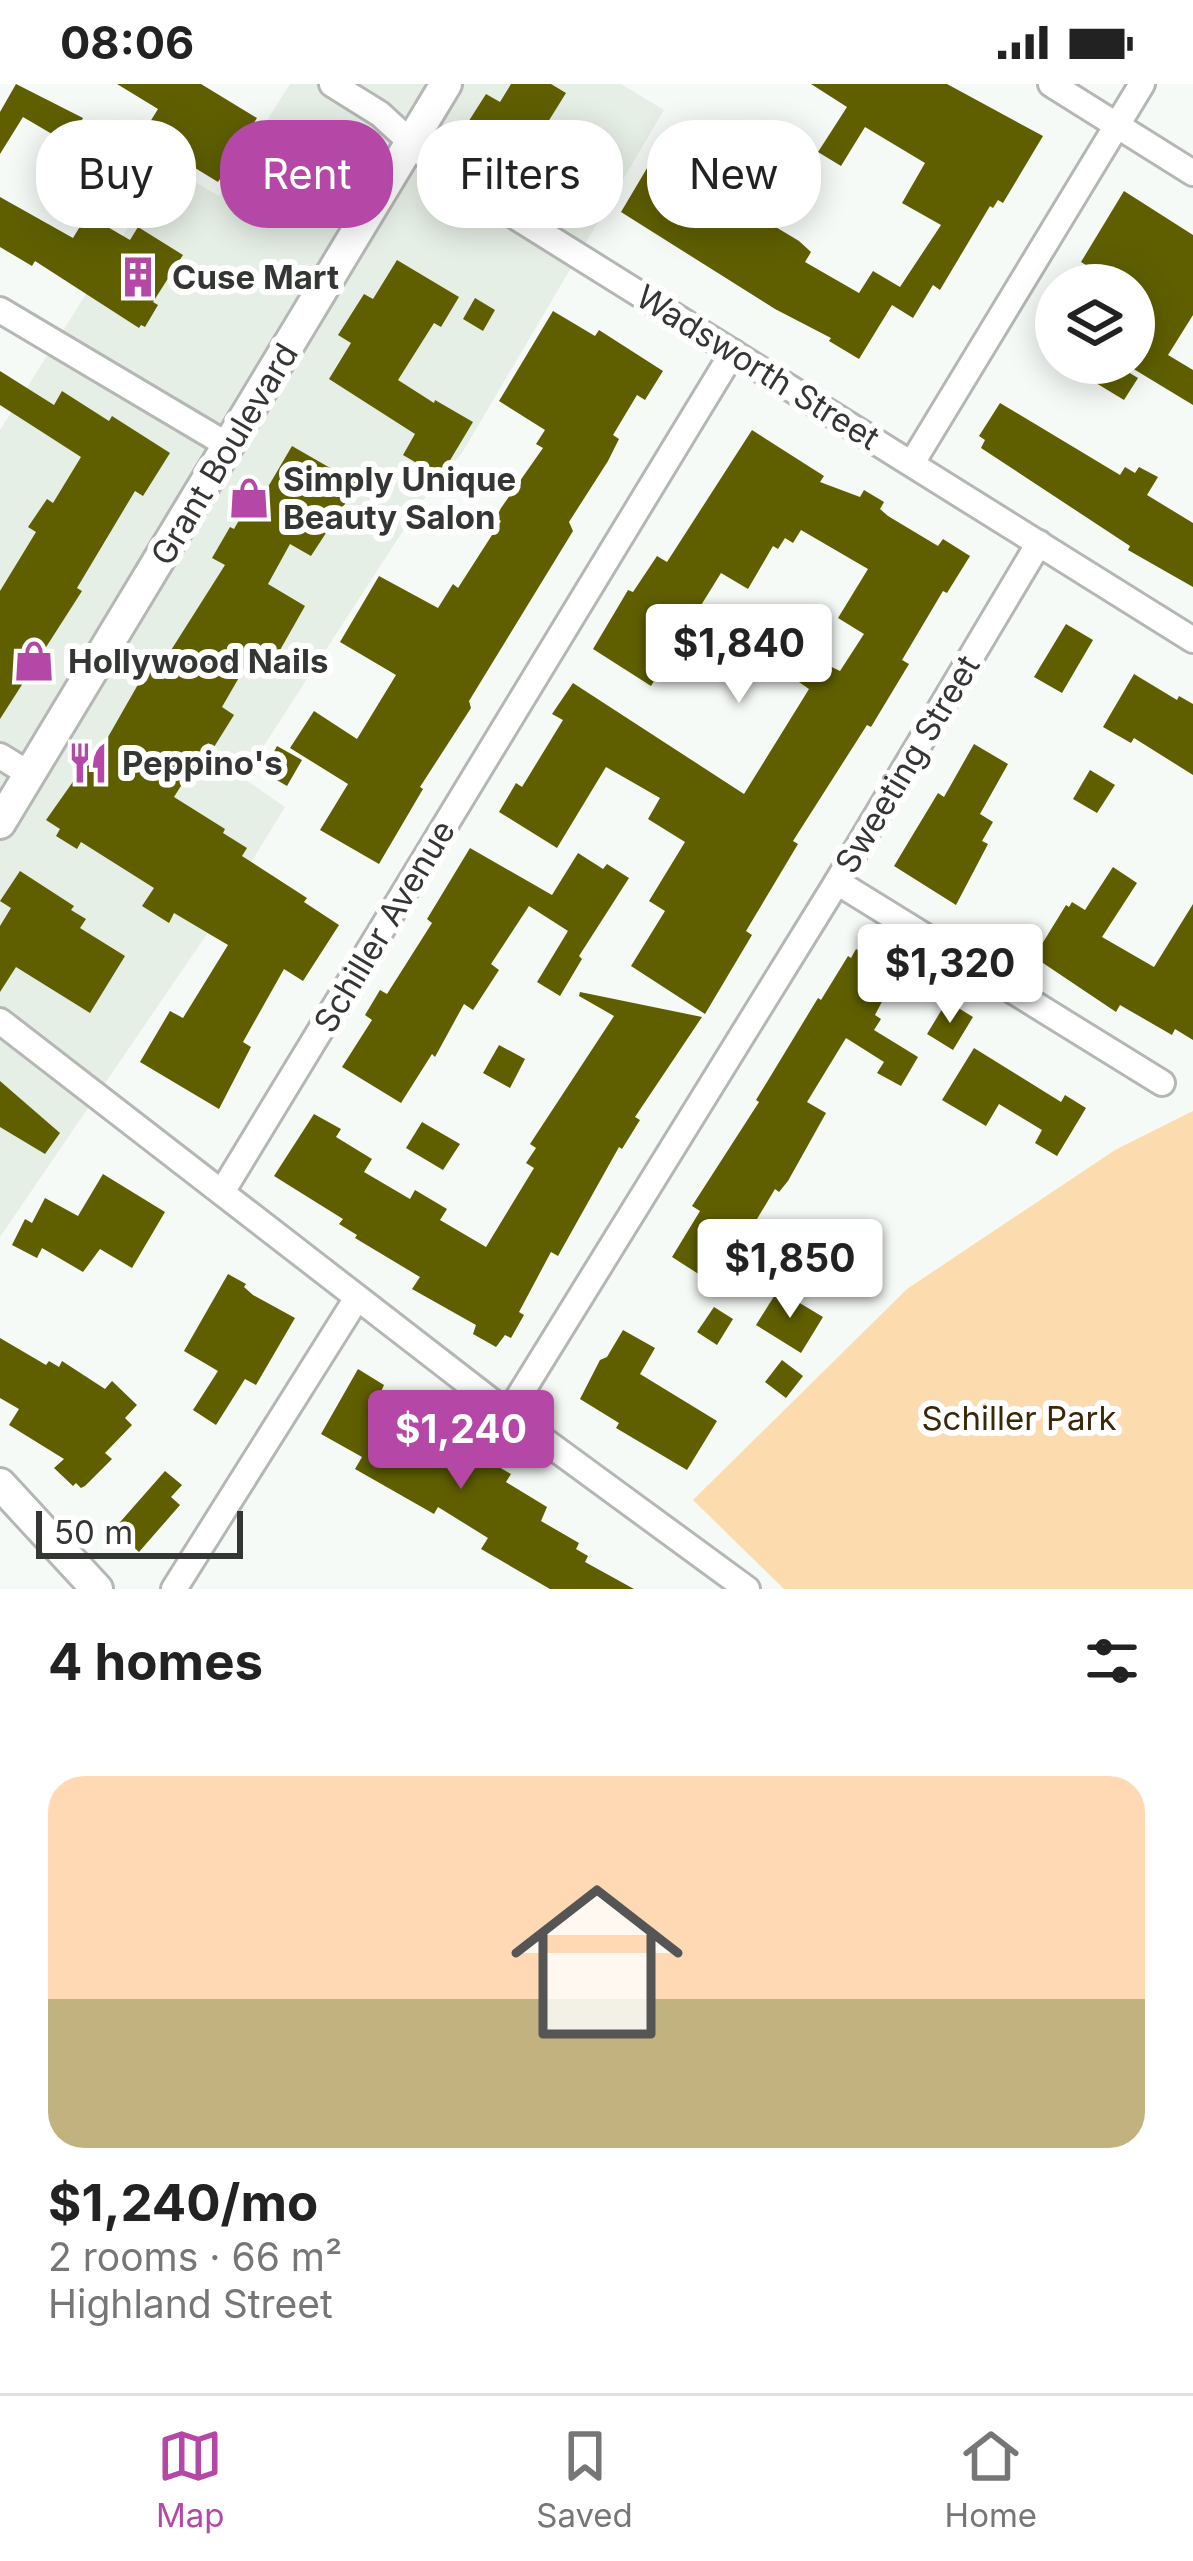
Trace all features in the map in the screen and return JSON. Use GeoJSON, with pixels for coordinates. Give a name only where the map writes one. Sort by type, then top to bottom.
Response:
{"type":"FeatureCollection","features":[{"type":"Feature","properties":{"kind":"street","name":"Wadsworth Street"},"geometry":{"type":"LineString","coordinates":[[332,84],[412,139],[441,170],[1193,640]]}},
{"type":"Feature","properties":{"kind":"street","name":"Grant Boulevard"},"geometry":{"type":"LineString","coordinates":[[0,823],[446,84]]}},
{"type":"Feature","properties":{"kind":"street"},"geometry":{"type":"LineString","coordinates":[[1051,84],[1193,173]]}},
{"type":"Feature","properties":{"kind":"street"},"geometry":{"type":"LineString","coordinates":[[912,463],[1142,84]]}},
{"type":"Feature","properties":{"kind":"street"},"geometry":{"type":"LineString","coordinates":[[0,310],[229,446]]}},
{"type":"Feature","properties":{"kind":"street","name":"Schiller Avenue"},"geometry":{"type":"LineString","coordinates":[[221,1192],[733,352]]}},
{"type":"Feature","properties":{"kind":"street","name":"Sweeting Street"},"geometry":{"type":"LineString","coordinates":[[508,1414],[837,882],[1039,543]]}},
{"type":"Feature","properties":{"kind":"street"},"geometry":{"type":"LineString","coordinates":[[0,756],[31,775]]}},
{"type":"Feature","properties":{"kind":"street"},"geometry":{"type":"LineString","coordinates":[[837,882],[1162,1083]]}},
{"type":"Feature","properties":{"kind":"street"},"geometry":{"type":"LineString","coordinates":[[0,1022],[508,1414],[747,1589]]}},
{"type":"Feature","properties":{"kind":"street"},"geometry":{"type":"LineString","coordinates":[[174,1589],[357,1298]]}},
{"type":"Feature","properties":{"kind":"street"},"geometry":{"type":"LineString","coordinates":[[0,1484],[86,1586]]}},
{"type":"Feature","properties":{"kind":"shaded area"},"geometry":{"type":"Polygon","coordinates":[[[290,84],[621,84],[664,110],[658,120],[647,120],[647,139],[623,180],[623,120],[417,120],[417,228],[595,228],[462,453],[423,500],[243,778],[285,807],[205,937],[0,1237],[0,430],[128,228],[196,228],[196,183],[220,194],[220,228],[393,228],[393,120],[267,120],[290,84]]]}},
{"type":"Feature","properties":{"kind":"green space","name":"Schiller Park"},"geometry":{"type":"Polygon","coordinates":[[[1193,1111],[1193,1589],[784,1589],[693,1500],[907,1289],[1115,1150],[1193,1111]]]}},
{"type":"Feature","properties":{"kind":"building"},"geometry":{"type":"Polygon","coordinates":[[[16,84],[83,118],[36,120],[36,125],[23,117],[0,154],[0,112],[16,84]]]}},
{"type":"Feature","properties":{"kind":"building"},"geometry":{"type":"Polygon","coordinates":[[[117,84],[201,84],[257,118],[220,120],[218,182],[196,169],[196,120],[151,120],[158,109],[117,84]]]}},
{"type":"Feature","properties":{"kind":"building"},"geometry":{"type":"Polygon","coordinates":[[[511,84],[551,84],[566,93],[549,120],[469,120],[486,94],[500,102],[511,84]]]}},
{"type":"Feature","properties":{"kind":"building"},"geometry":{"type":"Polygon","coordinates":[[[811,84],[947,84],[1043,136],[1003,203],[998,200],[990,206],[940,290],[933,285],[913,318],[892,305],[859,359],[623,213],[647,168],[647,228],[777,228],[811,252],[805,262],[859,293],[873,271],[900,287],[941,225],[902,203],[925,163],[865,127],[841,166],[821,154],[847,107],[811,84]]]}},
{"type":"Feature","properties":{"kind":"building"},"geometry":{"type":"Polygon","coordinates":[[[1124,191],[1193,235],[1193,315],[1168,355],[1193,370],[1193,405],[1155,382],[1155,264],[1081,262],[1124,191]]]}},
{"type":"Feature","properties":{"kind":"building"},"geometry":{"type":"Polygon","coordinates":[[[0,197],[36,217],[36,228],[55,228],[73,238],[79,228],[109,228],[130,240],[140,228],[183,255],[153,302],[158,305],[145,327],[139,328],[35,261],[32,266],[0,247],[0,197]]]}},
{"type":"Feature","properties":{"kind":"building"},"geometry":{"type":"Polygon","coordinates":[[[397,260],[459,297],[441,327],[434,323],[398,380],[473,422],[440,477],[434,473],[425,488],[406,477],[415,462],[403,455],[415,434],[329,379],[351,343],[338,335],[364,294],[373,299],[397,260]]]}},
{"type":"Feature","properties":{"kind":"building"},"geometry":{"type":"Polygon","coordinates":[[[475,298],[495,310],[483,331],[463,319],[475,298]]]}},
{"type":"Feature","properties":{"kind":"building"},"geometry":{"type":"Polygon","coordinates":[[[553,311],[595,336],[599,330],[663,371],[645,400],[637,395],[613,435],[619,439],[608,461],[569,522],[573,531],[469,701],[471,708],[420,787],[379,864],[320,830],[348,784],[290,748],[314,711],[357,739],[396,675],[340,642],[379,576],[438,608],[453,584],[458,588],[501,521],[496,518],[501,508],[543,448],[536,444],[545,430],[499,401],[553,311]]]}},
{"type":"Feature","properties":{"kind":"building"},"geometry":{"type":"Polygon","coordinates":[[[0,371],[54,405],[62,391],[170,453],[143,496],[135,491],[77,588],[82,591],[0,719],[0,591],[36,532],[28,527],[47,499],[53,503],[81,457],[0,405],[0,371]]]}},
{"type":"Feature","properties":{"kind":"building"},"geometry":{"type":"Polygon","coordinates":[[[1098,384],[1134,384],[1124,400],[1098,384]]]}},
{"type":"Feature","properties":{"kind":"building"},"geometry":{"type":"Polygon","coordinates":[[[1000,403],[1120,475],[1125,467],[1135,473],[1139,467],[1158,477],[1147,495],[1193,523],[1193,587],[1128,550],[1130,546],[981,448],[985,440],[979,436],[1000,403]]]}},
{"type":"Feature","properties":{"kind":"building"},"geometry":{"type":"Polygon","coordinates":[[[752,430],[824,476],[820,482],[860,497],[864,490],[884,502],[880,509],[888,516],[938,546],[943,539],[970,556],[902,660],[909,664],[871,727],[867,725],[793,841],[798,844],[746,931],[752,935],[705,1014],[631,966],[665,911],[649,901],[685,842],[648,819],[660,798],[606,767],[557,848],[499,812],[516,783],[522,787],[563,720],[552,714],[573,683],[744,794],[809,689],[799,682],[813,658],[840,671],[864,634],[838,618],[868,569],[801,530],[793,543],[785,538],[778,549],[773,546],[748,589],[721,573],[651,686],[593,649],[628,590],[633,592],[657,556],[667,562],[752,430]]]}},
{"type":"Feature","properties":{"kind":"building"},"geometry":{"type":"Polygon","coordinates":[[[292,446],[358,484],[311,556],[290,544],[268,584],[305,606],[271,666],[252,655],[222,707],[234,715],[214,747],[208,743],[174,797],[225,829],[223,833],[247,848],[242,856],[339,925],[303,981],[284,969],[243,1042],[251,1047],[219,1109],[140,1062],[170,1011],[183,1018],[228,945],[174,913],[169,923],[142,906],[154,888],[81,842],[77,849],[56,836],[60,829],[46,820],[96,749],[100,751],[152,660],[161,666],[225,565],[212,558],[230,527],[234,529],[258,487],[265,492],[292,446]]]}},
{"type":"Feature","properties":{"kind":"building"},"geometry":{"type":"Polygon","coordinates":[[[1066,624],[1093,640],[1062,693],[1034,677],[1066,624]]]}},
{"type":"Feature","properties":{"kind":"building"},"geometry":{"type":"Polygon","coordinates":[[[1134,674],[1177,700],[1179,696],[1193,704],[1193,775],[1134,738],[1131,743],[1103,727],[1134,674]]]}},
{"type":"Feature","properties":{"kind":"building"},"geometry":{"type":"Polygon","coordinates":[[[974,744],[1008,764],[980,814],[993,822],[982,841],[988,844],[956,905],[894,866],[938,793],[944,797],[974,744]]]}},
{"type":"Feature","properties":{"kind":"building"},"geometry":{"type":"Polygon","coordinates":[[[277,746],[302,760],[287,786],[263,772],[277,746]]]}},
{"type":"Feature","properties":{"kind":"building"},"geometry":{"type":"Polygon","coordinates":[[[1090,770],[1115,785],[1097,813],[1073,799],[1090,770]]]}},
{"type":"Feature","properties":{"kind":"building"},"geometry":{"type":"Polygon","coordinates":[[[470,848],[552,895],[578,853],[629,878],[579,956],[582,959],[560,996],[537,982],[568,931],[529,906],[491,964],[499,970],[473,1010],[464,1004],[435,1057],[432,1054],[401,1103],[342,1067],[372,1020],[365,1015],[380,990],[387,994],[432,923],[427,919],[470,848]]]}},
{"type":"Feature","properties":{"kind":"building"},"geometry":{"type":"Polygon","coordinates":[[[1113,867],[1137,883],[1102,937],[1154,967],[1193,904],[1193,1040],[1175,1029],[1172,1035],[1120,1005],[1116,1012],[1034,957],[1066,905],[1072,902],[1085,910],[1113,867]]]}},
{"type":"Feature","properties":{"kind":"building"},"geometry":{"type":"Polygon","coordinates":[[[20,871],[74,906],[71,910],[86,919],[80,928],[125,956],[90,1013],[16,967],[0,992],[0,926],[11,908],[0,901],[20,871]]]}},
{"type":"Feature","properties":{"kind":"building"},"geometry":{"type":"Polygon","coordinates":[[[856,949],[897,973],[875,1015],[881,1019],[874,1030],[918,1057],[901,1086],[877,1073],[884,1062],[846,1038],[807,1102],[826,1113],[788,1181],[779,1192],[775,1189],[751,1229],[793,1255],[781,1275],[745,1253],[722,1289],[672,1257],[700,1211],[692,1206],[818,998],[856,949]]]}},
{"type":"Feature","properties":{"kind":"building"},"geometry":{"type":"Polygon","coordinates":[[[580,992],[702,1017],[635,1117],[640,1120],[619,1147],[558,1256],[551,1252],[519,1312],[524,1315],[511,1338],[505,1335],[496,1347],[473,1334],[476,1325],[412,1289],[420,1277],[355,1238],[339,1224],[343,1219],[274,1176],[314,1114],[341,1129],[336,1137],[372,1159],[364,1172],[410,1199],[415,1190],[447,1209],[440,1220],[486,1247],[534,1168],[526,1163],[536,1148],[530,1144],[614,1016],[579,996],[580,992]]]}},
{"type":"Feature","properties":{"kind":"building"},"geometry":{"type":"Polygon","coordinates":[[[947,1001],[973,1017],[953,1050],[927,1034],[947,1001]]]}},
{"type":"Feature","properties":{"kind":"building"},"geometry":{"type":"Polygon","coordinates":[[[499,1045],[525,1059],[510,1088],[483,1073],[499,1045]]]}},
{"type":"Feature","properties":{"kind":"building"},"geometry":{"type":"Polygon","coordinates":[[[974,1048],[1061,1102],[1065,1095],[1086,1108],[1057,1156],[1035,1143],[1042,1130],[999,1104],[986,1126],[942,1100],[974,1048]]]}},
{"type":"Feature","properties":{"kind":"building"},"geometry":{"type":"Polygon","coordinates":[[[0,1081],[60,1133],[45,1154],[0,1127],[0,1081]]]}},
{"type":"Feature","properties":{"kind":"building"},"geometry":{"type":"Polygon","coordinates":[[[422,1122],[460,1144],[443,1170],[406,1148],[422,1122]]]}},
{"type":"Feature","properties":{"kind":"building"},"geometry":{"type":"Polygon","coordinates":[[[103,1174],[165,1212],[132,1268],[100,1249],[83,1272],[42,1248],[37,1258],[12,1245],[25,1219],[32,1223],[45,1198],[78,1216],[103,1174]]]}},
{"type":"Feature","properties":{"kind":"building"},"geometry":{"type":"Polygon","coordinates":[[[228,1274],[246,1284],[253,1295],[295,1318],[256,1385],[245,1379],[216,1425],[193,1410],[218,1371],[184,1351],[228,1274]]]}},
{"type":"Feature","properties":{"kind":"building"},"geometry":{"type":"Polygon","coordinates":[[[778,1290],[823,1317],[801,1353],[756,1325],[778,1290]]]}},
{"type":"Feature","properties":{"kind":"building"},"geometry":{"type":"Polygon","coordinates":[[[714,1307],[733,1319],[717,1345],[697,1332],[714,1307]]]}},
{"type":"Feature","properties":{"kind":"building"},"geometry":{"type":"Polygon","coordinates":[[[623,1330],[655,1348],[640,1374],[717,1421],[687,1470],[616,1428],[619,1423],[580,1399],[600,1360],[607,1357],[623,1330]]]}},
{"type":"Feature","properties":{"kind":"building"},"geometry":{"type":"Polygon","coordinates":[[[0,1338],[46,1365],[49,1361],[59,1367],[62,1361],[105,1389],[112,1381],[137,1405],[125,1418],[132,1425],[105,1453],[112,1459],[85,1486],[73,1486],[54,1468],[64,1459],[9,1425],[19,1409],[0,1398],[0,1338]]]}},
{"type":"Feature","properties":{"kind":"building"},"geometry":{"type":"Polygon","coordinates":[[[782,1360],[803,1376],[786,1398],[765,1382],[782,1360]]]}},
{"type":"Feature","properties":{"kind":"building"},"geometry":{"type":"Polygon","coordinates":[[[358,1369],[384,1385],[371,1414],[412,1438],[415,1433],[436,1445],[443,1434],[511,1474],[506,1482],[547,1507],[541,1521],[579,1543],[576,1549],[588,1556],[585,1562],[634,1589],[550,1589],[481,1549],[488,1538],[438,1507],[434,1514],[355,1469],[362,1457],[321,1434],[358,1369]]]}},
{"type":"Feature","properties":{"kind":"building"},"geometry":{"type":"Polygon","coordinates":[[[165,1471],[182,1485],[171,1497],[180,1505],[139,1552],[114,1529],[165,1471]]]}},
{"type":"Feature","properties":{"kind":"place","name":"Cuse Mart"},"geometry":{"type":"Point","coordinates":[138,277]}},
{"type":"Feature","properties":{"kind":"place","name":"Simply Unique Beauty Salon"},"geometry":{"type":"Point","coordinates":[249,498]}},
{"type":"Feature","properties":{"kind":"place","name":"Hollywood Nails"},"geometry":{"type":"Point","coordinates":[34,661]}},
{"type":"Feature","properties":{"kind":"place","name":"Peppino's"},"geometry":{"type":"Point","coordinates":[88,763]}}]}
